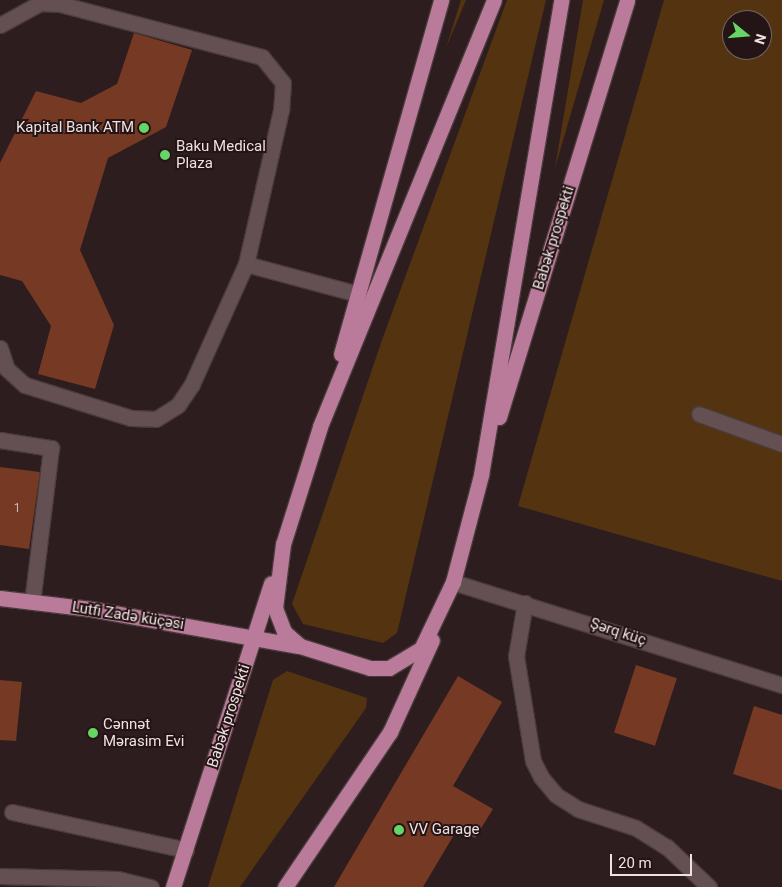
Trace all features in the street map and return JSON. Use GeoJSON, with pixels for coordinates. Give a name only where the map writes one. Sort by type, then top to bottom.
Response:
{"type":"FeatureCollection","features":[{"type":"Feature","properties":{"kind":"main road","name":"Babək prospekti"},"geometry":{"type":"LineString","coordinates":[[173,887],[255,636],[320,427],[442,0]]}},
{"type":"Feature","properties":{"kind":"main road","name":"Babək prospekti"},"geometry":{"type":"LineString","coordinates":[[320,427],[494,0]]}},
{"type":"Feature","properties":{"kind":"main road","name":"Babək prospekti"},"geometry":{"type":"LineString","coordinates":[[481,475],[562,0]]}},
{"type":"Feature","properties":{"kind":"main road","name":"Babək prospekti"},"geometry":{"type":"LineString","coordinates":[[285,887],[390,732],[419,676],[453,582],[481,475],[627,0]]}},
{"type":"Feature","properties":{"kind":"main road","name":"Babək prospekti"},"geometry":{"type":"LineString","coordinates":[[283,544],[277,618],[300,646],[370,668],[389,668],[421,649],[442,611]]}},
{"type":"Feature","properties":{"kind":"main road","name":"Lutfi Zadə küçəsi"},"geometry":{"type":"LineString","coordinates":[[0,598],[255,636],[300,646]]}},
{"type":"Feature","properties":{"kind":"street"},"geometry":{"type":"LineString","coordinates":[[0,25],[40,3],[60,4],[262,57],[274,66],[283,83],[281,110],[246,264],[192,384],[178,405],[156,419],[130,418],[24,384],[7,368],[0,348]]}},
{"type":"Feature","properties":{"kind":"street"},"geometry":{"type":"LineString","coordinates":[[246,264],[358,294]]}},
{"type":"Feature","properties":{"kind":"street"},"geometry":{"type":"LineString","coordinates":[[699,414],[782,444]]}},
{"type":"Feature","properties":{"kind":"street"},"geometry":{"type":"LineString","coordinates":[[0,440],[51,448],[32,602]]}},
{"type":"Feature","properties":{"kind":"street","name":"Şərq küç"},"geometry":{"type":"LineString","coordinates":[[453,582],[782,684]]}},
{"type":"Feature","properties":{"kind":"street"},"geometry":{"type":"LineString","coordinates":[[525,603],[516,656],[533,761],[542,777],[556,795],[578,809],[636,828],[667,847],[709,887]]}},
{"type":"Feature","properties":{"kind":"street"},"geometry":{"type":"LineString","coordinates":[[12,812],[186,850]]}},
{"type":"Feature","properties":{"kind":"street"},"geometry":{"type":"LineString","coordinates":[[0,876],[118,879],[151,887]]}},
{"type":"Feature","properties":{"kind":"shaded area"},"geometry":{"type":"Polygon","coordinates":[[[461,0],[466,0],[446,48],[461,0]]]}},
{"type":"Feature","properties":{"kind":"shaded area"},"geometry":{"type":"Polygon","coordinates":[[[507,0],[546,0],[397,633],[383,643],[303,624],[292,604],[382,340],[507,0]]]}},
{"type":"Feature","properties":{"kind":"shaded area"},"geometry":{"type":"Polygon","coordinates":[[[583,0],[604,0],[555,168],[583,0]]]}},
{"type":"Feature","properties":{"kind":"shaded area"},"geometry":{"type":"Polygon","coordinates":[[[664,0],[782,0],[782,581],[518,506],[664,0]]]}},
{"type":"Feature","properties":{"kind":"shaded area"},"geometry":{"type":"Polygon","coordinates":[[[287,671],[367,698],[366,708],[240,887],[208,887],[273,680],[287,671]]]}},
{"type":"Feature","properties":{"kind":"building"},"geometry":{"type":"Polygon","coordinates":[[[134,33],[192,50],[166,127],[108,158],[80,250],[114,325],[95,389],[38,374],[51,326],[22,281],[0,275],[0,163],[36,91],[81,103],[117,84],[134,33]]]}},
{"type":"Feature","properties":{"kind":"building"},"geometry":{"type":"Polygon","coordinates":[[[0,467],[40,472],[29,549],[0,545],[0,467]]]}},
{"type":"Feature","properties":{"kind":"building"},"geometry":{"type":"Polygon","coordinates":[[[636,665],[677,678],[655,746],[614,733],[636,665]]]}},
{"type":"Feature","properties":{"kind":"building"},"geometry":{"type":"Polygon","coordinates":[[[458,676],[502,702],[453,786],[493,809],[475,838],[458,828],[423,887],[334,887],[458,676]]]}},
{"type":"Feature","properties":{"kind":"building"},"geometry":{"type":"Polygon","coordinates":[[[0,680],[22,682],[16,741],[0,740],[0,680]]]}},
{"type":"Feature","properties":{"kind":"building"},"geometry":{"type":"Polygon","coordinates":[[[754,706],[782,715],[782,790],[733,774],[754,706]]]}},
{"type":"Feature","properties":{"kind":"place","name":"Kapital Bank ATM"},"geometry":{"type":"Point","coordinates":[144,128]}},
{"type":"Feature","properties":{"kind":"place","name":"Baku Medical Plaza"},"geometry":{"type":"Point","coordinates":[165,155]}},
{"type":"Feature","properties":{"kind":"place","name":"Cənnət Mərasim Evi"},"geometry":{"type":"Point","coordinates":[93,733]}},
{"type":"Feature","properties":{"kind":"place","name":"VV Garage"},"geometry":{"type":"Point","coordinates":[399,830]}}]}
